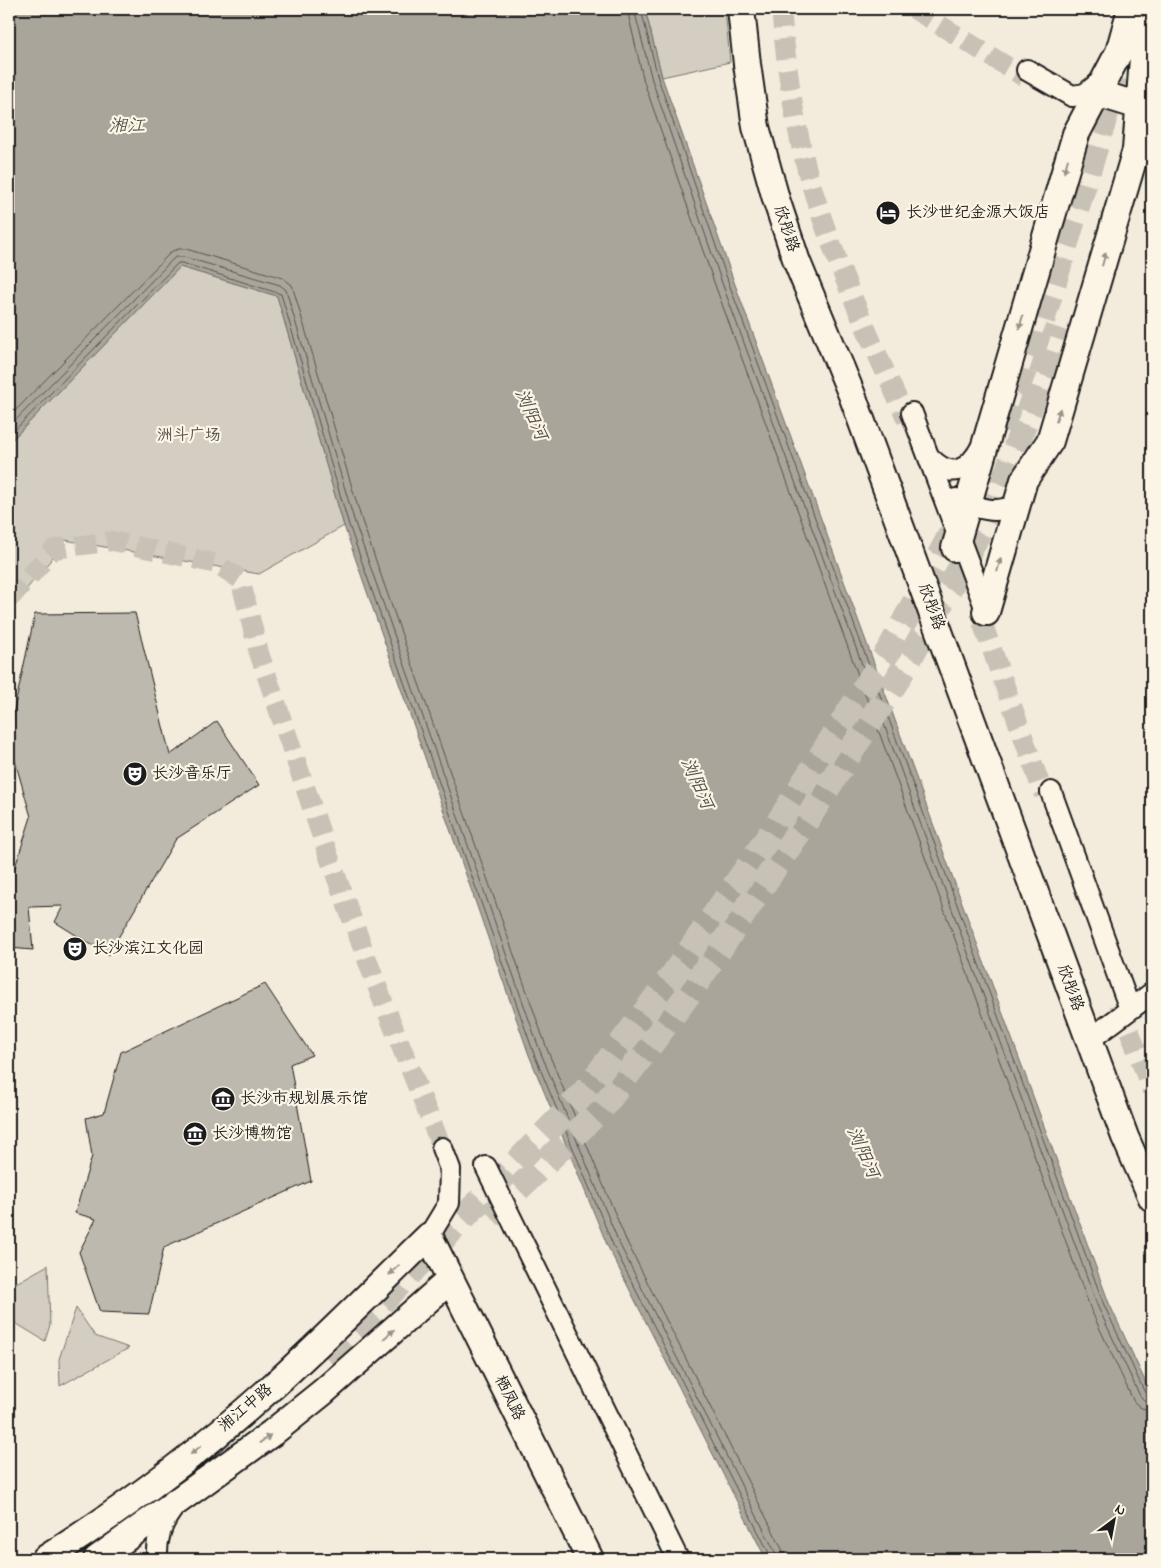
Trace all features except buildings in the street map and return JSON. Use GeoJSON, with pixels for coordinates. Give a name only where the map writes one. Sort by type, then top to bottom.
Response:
{"type":"FeatureCollection","features":[{"type":"Feature","properties":{"kind":"main road","name":"欣彤路"},"geometry":{"type":"LineString","coordinates":[[741,9],[756,127],[776,199],[797,262],[852,395],[1097,1039],[1152,1163]]}},
{"type":"Feature","properties":{"kind":"main road","name":"欣彤路"},"geometry":{"type":"LineString","coordinates":[[756,9],[761,54],[776,141],[812,262],[868,393],[957,633],[1097,1039],[1125,1137],[1152,1198]]}},
{"type":"Feature","properties":{"kind":"main road"},"geometry":{"type":"LineString","coordinates":[[957,543],[1076,134],[1119,52],[1132,9]]}},
{"type":"Feature","properties":{"kind":"main road"},"geometry":{"type":"LineString","coordinates":[[986,618],[1024,480],[1050,441],[1136,150],[1146,98],[1143,58],[1152,26]]}},
{"type":"Feature","properties":{"kind":"main road"},"geometry":{"type":"LineString","coordinates":[[1102,85],[1146,98]]}},
{"type":"Feature","properties":{"kind":"main road","name":"栖凤路"},"geometry":{"type":"LineString","coordinates":[[422,1242],[572,1559]]}},
{"type":"Feature","properties":{"kind":"main road","name":"湘江中路"},"geometry":{"type":"LineString","coordinates":[[46,1559],[111,1516],[253,1403],[313,1349],[422,1242]]}},
{"type":"Feature","properties":{"kind":"main road","name":"栖凤路"},"geometry":{"type":"LineString","coordinates":[[444,1286],[590,1559]]}},
{"type":"Feature","properties":{"kind":"main road","name":"湘江中路"},"geometry":{"type":"LineString","coordinates":[[97,1559],[280,1427],[330,1386],[444,1286]]}},
{"type":"Feature","properties":{"kind":"street"},"geometry":{"type":"LineString","coordinates":[[1076,134],[1076,120],[1067,104],[1026,74],[1066,93],[1078,96],[1102,85]]}},
{"type":"Feature","properties":{"kind":"street"},"geometry":{"type":"LineString","coordinates":[[910,417],[986,618]]}},
{"type":"Feature","properties":{"kind":"street"},"geometry":{"type":"LineString","coordinates":[[927,462],[955,472],[972,462],[987,438]]}},
{"type":"Feature","properties":{"kind":"street"},"geometry":{"type":"LineString","coordinates":[[927,462],[940,487],[957,543]]}},
{"type":"Feature","properties":{"kind":"street"},"geometry":{"type":"LineString","coordinates":[[940,487],[950,496],[986,509],[1004,510],[1017,502]]}},
{"type":"Feature","properties":{"kind":"street"},"geometry":{"type":"LineString","coordinates":[[1048,794],[1123,1002]]}},
{"type":"Feature","properties":{"kind":"street"},"geometry":{"type":"LineString","coordinates":[[1097,1039],[1152,993]]}},
{"type":"Feature","properties":{"kind":"street"},"geometry":{"type":"LineString","coordinates":[[1097,1039],[1152,1003]]}},
{"type":"Feature","properties":{"kind":"street"},"geometry":{"type":"LineString","coordinates":[[422,1242],[449,1203],[450,1169],[442,1148]]}},
{"type":"Feature","properties":{"kind":"street"},"geometry":{"type":"LineString","coordinates":[[486,1167],[678,1559]]}},
{"type":"Feature","properties":{"kind":"street"},"geometry":{"type":"LineString","coordinates":[[157,1559],[160,1531],[175,1504]]}},
{"type":"Feature","properties":{"kind":"green space"},"geometry":{"type":"Polygon","coordinates":[[[645,9],[725,9],[730,62],[662,77],[645,9]]]}},
{"type":"Feature","properties":{"kind":"green space","name":"洲斗广场"},"geometry":{"type":"Polygon","coordinates":[[[180,267],[277,296],[344,526],[259,574],[59,539],[50,561],[9,610],[9,443],[180,267]]]}},
{"type":"Feature","properties":{"kind":"green space"},"geometry":{"type":"Polygon","coordinates":[[[48,1265],[50,1325],[45,1341],[12,1321],[9,1311],[9,1287],[48,1265]]]}},
{"type":"Feature","properties":{"kind":"green space"},"geometry":{"type":"Polygon","coordinates":[[[76,1308],[95,1336],[129,1348],[60,1386],[59,1359],[76,1308]]]}},
{"type":"Feature","properties":{"kind":"water"},"geometry":{"type":"Polygon","coordinates":[[[9,9],[645,9],[662,77],[733,279],[1109,1303],[1152,1396],[1152,1559],[766,1559],[608,1247],[529,1055],[344,526],[277,296],[180,267],[9,443],[9,9]]]}},
{"type":"Feature","properties":{"kind":"tunnel"},"geometry":{"type":"LineString","coordinates":[[781,9],[793,107],[803,155],[817,203],[848,285],[907,420]]}},
{"type":"Feature","properties":{"kind":"tunnel"},"geometry":{"type":"LineString","coordinates":[[914,9],[1024,77]]}},
{"type":"Feature","properties":{"kind":"tunnel"},"geometry":{"type":"LineString","coordinates":[[1141,49],[1152,10]]}},
{"type":"Feature","properties":{"kind":"tunnel"},"geometry":{"type":"LineString","coordinates":[[1000,429],[1035,343],[1117,77]]}},
{"type":"Feature","properties":{"kind":"tunnel"},"geometry":{"type":"LineString","coordinates":[[490,1216],[602,1108],[693,988],[806,821],[897,680],[953,582],[1008,470],[1058,328]]}},
{"type":"Feature","properties":{"kind":"tunnel"},"geometry":{"type":"LineString","coordinates":[[324,1355],[379,1305],[584,1093],[674,974],[777,825],[891,647],[958,521]]}},
{"type":"Feature","properties":{"kind":"tunnel"},"geometry":{"type":"LineString","coordinates":[[9,599],[54,549],[113,541],[217,564],[240,579],[259,653],[330,860],[380,994],[442,1148]]}},
{"type":"Feature","properties":{"kind":"tunnel"},"geometry":{"type":"LineString","coordinates":[[982,622],[1044,795]]}},
{"type":"Feature","properties":{"kind":"tunnel"},"geometry":{"type":"LineString","coordinates":[[1119,1003],[1152,1091]]}},
{"type":"Feature","properties":{"kind":"place","name":"长沙世纪金源大饭店"},"geometry":{"type":"Point","coordinates":[888,213]}},
{"type":"Feature","properties":{"kind":"place","name":"长沙音乐厅"},"geometry":{"type":"Point","coordinates":[135,774]}},
{"type":"Feature","properties":{"kind":"place","name":"长沙滨江文化园"},"geometry":{"type":"Point","coordinates":[75,949]}},
{"type":"Feature","properties":{"kind":"place","name":"长沙市规划展示馆"},"geometry":{"type":"Point","coordinates":[223,1099]}},
{"type":"Feature","properties":{"kind":"place","name":"长沙博物馆"},"geometry":{"type":"Point","coordinates":[195,1134]}},
{"type":"Feature","properties":{"kind":"water label","name":"湘江"},"geometry":{"type":"Point","coordinates":[127,127]}},
{"type":"Feature","properties":{"kind":"water label","name":"浏阳河"},"geometry":{"type":"Point","coordinates":[530,415]}},
{"type":"Feature","properties":{"kind":"water label","name":"浏阳河"},"geometry":{"type":"Point","coordinates":[696,784]}},
{"type":"Feature","properties":{"kind":"water label","name":"浏阳河"},"geometry":{"type":"Point","coordinates":[862,1153]}}]}
